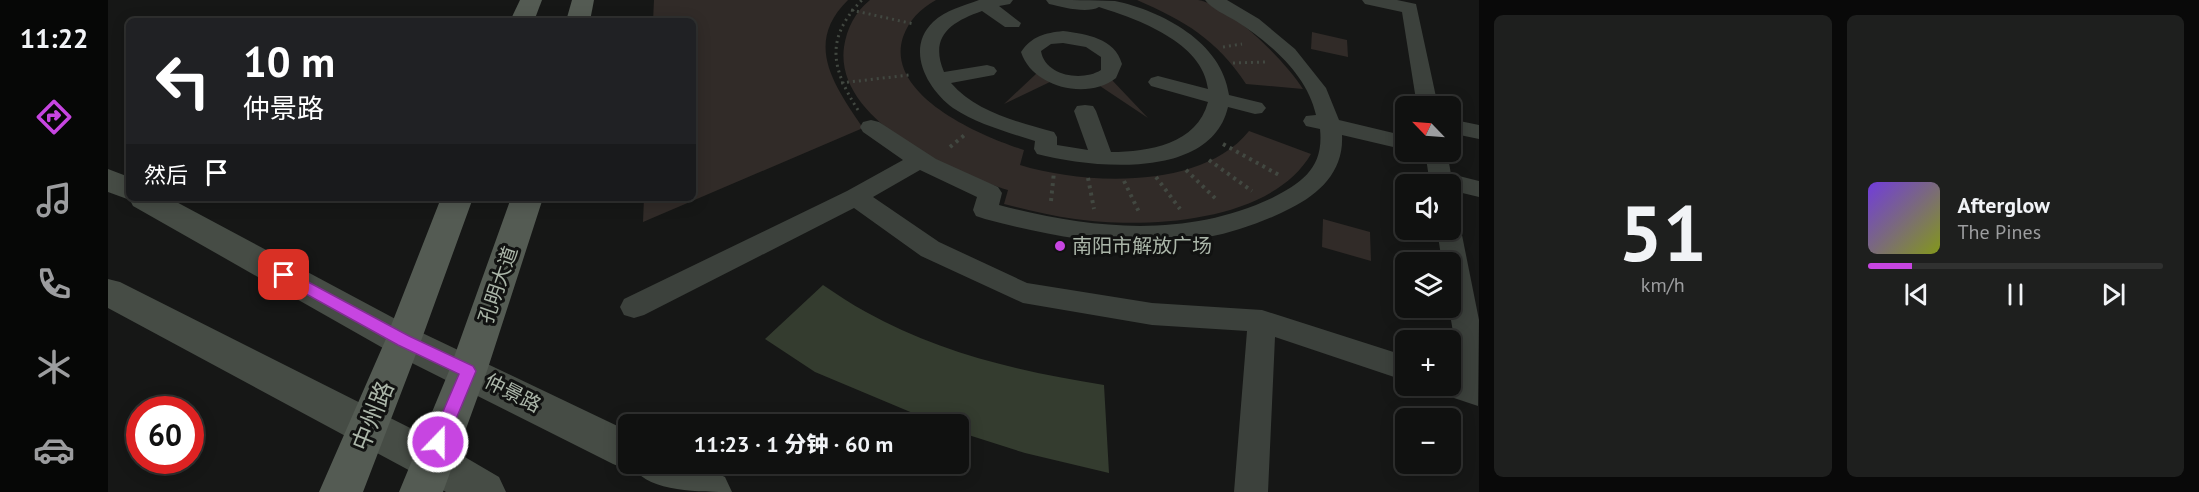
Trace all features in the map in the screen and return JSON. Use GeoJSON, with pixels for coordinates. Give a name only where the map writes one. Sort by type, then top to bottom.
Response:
{"type":"FeatureCollection","features":[{"type":"Feature","properties":{"kind":"main road"},"geometry":{"type":"LineString","coordinates":[[523,18],[531,0]]}},
{"type":"Feature","properties":{"kind":"main road"},"geometry":{"type":"LineString","coordinates":[[579,18],[583,0]]}},
{"type":"Feature","properties":{"kind":"main road"},"geometry":{"type":"LineString","coordinates":[[108,178],[126,188]]}},
{"type":"Feature","properties":{"kind":"main road","name":"仲景路"},"geometry":{"type":"LineString","coordinates":[[149,201],[403,340],[618,446]]}},
{"type":"Feature","properties":{"kind":"main road"},"geometry":{"type":"LineString","coordinates":[[403,340],[456,201]]}},
{"type":"Feature","properties":{"kind":"main road","name":"孔明大道"},"geometry":{"type":"LineString","coordinates":[[468,371],[526,201]]}},
{"type":"Feature","properties":{"kind":"main road"},"geometry":{"type":"LineString","coordinates":[[108,292],[368,429],[426,476],[484,492]]}},
{"type":"Feature","properties":{"kind":"main road","name":"中州路"},"geometry":{"type":"LineString","coordinates":[[341,492],[403,340]]}},
{"type":"Feature","properties":{"kind":"main road"},"geometry":{"type":"LineString","coordinates":[[426,476],[468,371]]}},
{"type":"Feature","properties":{"kind":"main road"},"geometry":{"type":"LineString","coordinates":[[673,474],[710,492]]}},
{"type":"Feature","properties":{"kind":"street"},"geometry":{"type":"LineString","coordinates":[[1004,0],[975,6],[949,18],[932,35],[928,56],[936,79],[958,101],[993,121],[1046,137],[1045,149],[1102,158],[1140,157],[1165,152],[1187,144],[1202,134],[1218,114],[1221,99],[1220,86],[1210,64],[1198,51],[1163,25],[1123,9],[1094,0],[1090,5],[1055,0]]}},
{"type":"Feature","properties":{"kind":"street"},"geometry":{"type":"LineString","coordinates":[[871,127],[892,144],[920,160],[959,181],[990,193],[985,210],[1078,232],[1174,233],[1233,224],[1265,212],[1313,182],[1328,162],[1332,142],[1322,123],[1320,93],[1303,69],[1259,27],[1214,0]]}},
{"type":"Feature","properties":{"kind":"street"},"geometry":{"type":"LineString","coordinates":[[1371,0],[1410,8],[1426,96]]}},
{"type":"Feature","properties":{"kind":"street"},"geometry":{"type":"LineString","coordinates":[[984,4],[1012,23]]}},
{"type":"Feature","properties":{"kind":"street"},"geometry":{"type":"LineString","coordinates":[[1105,25],[1123,9]]}},
{"type":"Feature","properties":{"kind":"street"},"geometry":{"type":"LineString","coordinates":[[936,79],[987,71]]}},
{"type":"Feature","properties":{"kind":"street"},"geometry":{"type":"LineString","coordinates":[[1158,82],[1255,108]]}},
{"type":"Feature","properties":{"kind":"street"},"geometry":{"type":"LineString","coordinates":[[1085,111],[1102,158]]}},
{"type":"Feature","properties":{"kind":"street"},"geometry":{"type":"LineString","coordinates":[[1322,123],[1395,140]]}},
{"type":"Feature","properties":{"kind":"street"},"geometry":{"type":"LineString","coordinates":[[1461,128],[1479,132]]}},
{"type":"Feature","properties":{"kind":"street"},"geometry":{"type":"LineString","coordinates":[[634,307],[855,197],[920,160]]}},
{"type":"Feature","properties":{"kind":"street"},"geometry":{"type":"LineString","coordinates":[[1461,186],[1479,189]]}},
{"type":"Feature","properties":{"kind":"street"},"geometry":{"type":"LineString","coordinates":[[855,197],[930,249],[1023,293],[1152,314],[1262,321],[1395,365]]}},
{"type":"Feature","properties":{"kind":"street"},"geometry":{"type":"LineString","coordinates":[[1451,240],[1478,393],[1461,388]]}},
{"type":"Feature","properties":{"kind":"street"},"geometry":{"type":"LineString","coordinates":[[1251,492],[1262,321]]}},
{"type":"Feature","properties":{"kind":"path"},"geometry":{"type":"LineString","coordinates":[[862,0],[850,10],[839,31],[834,48],[836,69],[841,83],[871,127]]}},
{"type":"Feature","properties":{"kind":"path"},"geometry":{"type":"LineString","coordinates":[[850,10],[909,23]]}},
{"type":"Feature","properties":{"kind":"path"},"geometry":{"type":"LineString","coordinates":[[1232,63],[1272,62]]}},
{"type":"Feature","properties":{"kind":"path"},"geometry":{"type":"LineString","coordinates":[[841,83],[908,75]]}},
{"type":"Feature","properties":{"kind":"path"},"geometry":{"type":"LineString","coordinates":[[944,152],[971,130]]}},
{"type":"Feature","properties":{"kind":"path"},"geometry":{"type":"LineString","coordinates":[[1232,149],[1288,181]]}},
{"type":"Feature","properties":{"kind":"path"},"geometry":{"type":"LineString","coordinates":[[1211,161],[1261,197]]}},
{"type":"Feature","properties":{"kind":"path"},"geometry":{"type":"LineString","coordinates":[[1185,170],[1219,202]]}},
{"type":"Feature","properties":{"kind":"path"},"geometry":{"type":"LineString","coordinates":[[1050,204],[1054,173]]}},
{"type":"Feature","properties":{"kind":"path"},"geometry":{"type":"LineString","coordinates":[[1155,176],[1181,210]]}},
{"type":"Feature","properties":{"kind":"path"},"geometry":{"type":"LineString","coordinates":[[1088,178],[1095,210]]}},
{"type":"Feature","properties":{"kind":"path"},"geometry":{"type":"LineString","coordinates":[[1122,178],[1143,222]]}},
{"type":"Feature","properties":{"kind":"shaded area"},"geometry":{"type":"Polygon","coordinates":[[[654,0],[848,0],[835,16],[827,33],[826,49],[828,65],[834,81],[863,128],[696,199],[696,18],[653,18],[654,0]]]}},
{"type":"Feature","properties":{"kind":"shaded area"},"geometry":{"type":"Polygon","coordinates":[[[870,0],[936,0],[916,16],[908,25],[903,37],[901,58],[908,78],[922,95],[941,111],[985,135],[1024,150],[1020,165],[1077,176],[1109,179],[1141,178],[1173,173],[1203,164],[1228,150],[1249,131],[1311,154],[1292,177],[1267,195],[1237,208],[1204,216],[1170,221],[1104,222],[1057,216],[1004,204],[1008,190],[929,156],[877,120],[858,98],[846,73],[844,47],[852,21],[870,0]]]}},
{"type":"Feature","properties":{"kind":"shaded area"},"geometry":{"type":"Polygon","coordinates":[[[1137,0],[1198,0],[1226,12],[1271,50],[1303,89],[1246,84],[1235,68],[1211,43],[1185,24],[1137,0]]]}},
{"type":"Feature","properties":{"kind":"shaded area"},"geometry":{"type":"Polygon","coordinates":[[[1312,32],[1347,40],[1348,57],[1311,49],[1312,32]]]}},
{"type":"Feature","properties":{"kind":"shaded area"},"geometry":{"type":"Polygon","coordinates":[[[1037,73],[1052,81],[1004,104],[1037,73]]]}},
{"type":"Feature","properties":{"kind":"shaded area"},"geometry":{"type":"Polygon","coordinates":[[[1110,78],[1148,118],[1094,82],[1110,78]]]}},
{"type":"Feature","properties":{"kind":"shaded area"},"geometry":{"type":"Polygon","coordinates":[[[644,201],[692,201],[643,222],[644,201]]]}},
{"type":"Feature","properties":{"kind":"shaded area"},"geometry":{"type":"Polygon","coordinates":[[[1323,219],[1370,232],[1371,261],[1322,247],[1323,219]]]}},
{"type":"Feature","properties":{"kind":"shaded area"},"geometry":{"type":"Polygon","coordinates":[[[823,285],[860,309],[922,339],[952,350],[1042,374],[1104,385],[1109,473],[1025,453],[969,435],[969,414],[915,414],[815,372],[765,339],[823,285]]]}},
{"type":"Feature","properties":{"kind":"place","name":"南阳市解放广场"},"geometry":{"type":"Point","coordinates":[1060,246]}},
{"type":"Feature","properties":{"kind":"route"},"geometry":{"type":"LineString","coordinates":[[284,275],[403,340],[468,371],[438,442]]}}]}
